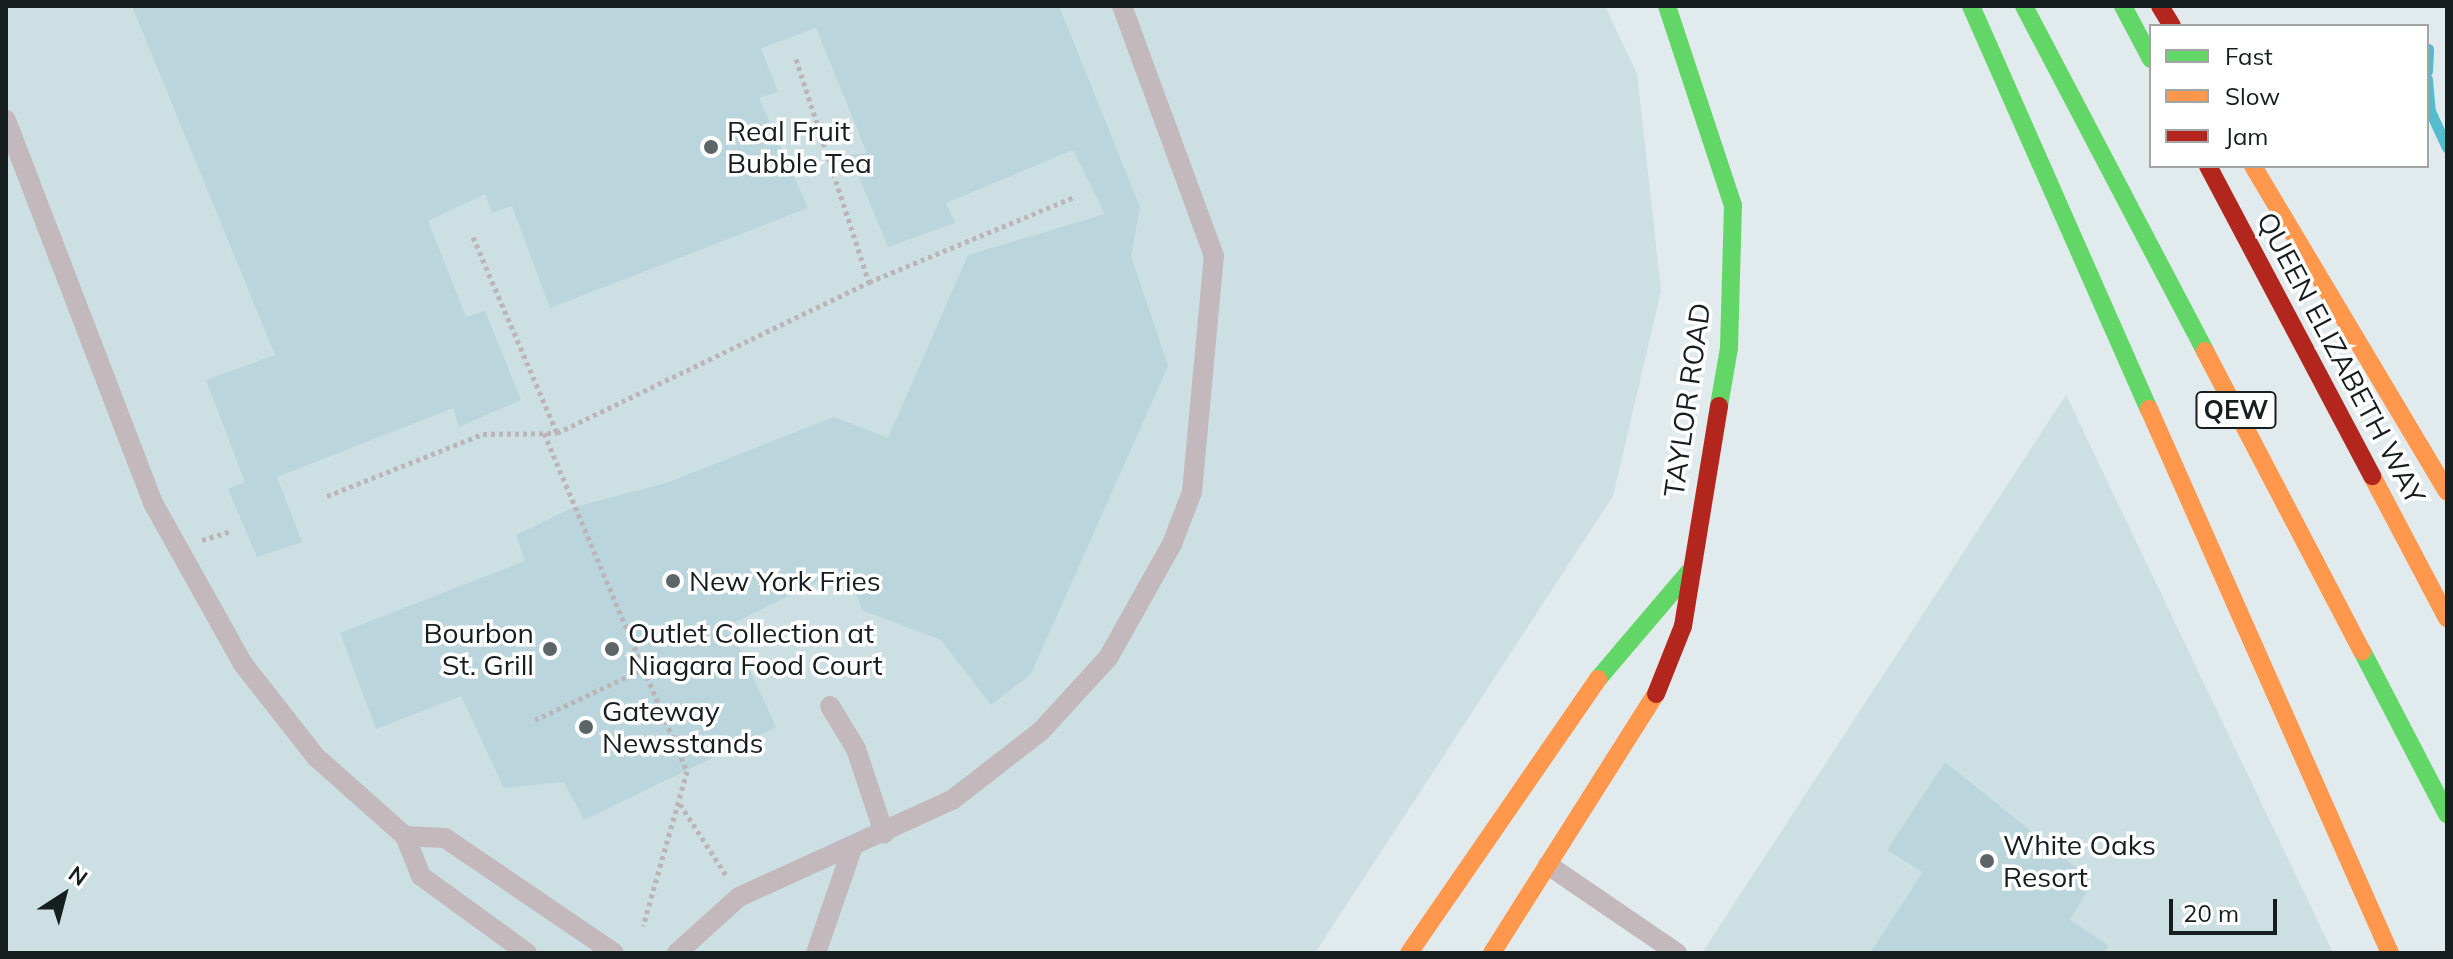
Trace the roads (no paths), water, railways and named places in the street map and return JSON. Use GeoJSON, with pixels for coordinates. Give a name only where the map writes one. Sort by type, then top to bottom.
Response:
{"type":"FeatureCollection","features":[{"type":"Feature","properties":{"kind":"main road","name":"TAYLOR ROAD"},"geometry":{"type":"LineString","coordinates":[[1492,953],[1658,690],[1683,626],[1689,572],[1729,348],[1733,205],[1667,6]]}},
{"type":"Feature","properties":{"kind":"main road"},"geometry":{"type":"LineString","coordinates":[[1971,6],[2390,953]]}},
{"type":"Feature","properties":{"kind":"main road","name":"QEW"},"geometry":{"type":"LineString","coordinates":[[2024,6],[2447,814]]}},
{"type":"Feature","properties":{"kind":"main road"},"geometry":{"type":"LineString","coordinates":[[2123,6],[2149,55]]}},
{"type":"Feature","properties":{"kind":"main road"},"geometry":{"type":"LineString","coordinates":[[2160,6],[2171,24]]}},
{"type":"Feature","properties":{"kind":"main road","name":"QUEEN ELIZABETH WAY"},"geometry":{"type":"LineString","coordinates":[[2209,168],[2447,618]]}},
{"type":"Feature","properties":{"kind":"main road"},"geometry":{"type":"LineString","coordinates":[[2254,168],[2447,492]]}},
{"type":"Feature","properties":{"kind":"main road"},"geometry":{"type":"LineString","coordinates":[[1409,953],[1622,644],[1689,572]]}},
{"type":"Feature","properties":{"kind":"lane"},"geometry":{"type":"LineString","coordinates":[[677,953],[739,897],[852,849],[964,792],[1041,731],[1101,666],[1172,544],[1192,492],[1214,256],[1122,6]]}},
{"type":"Feature","properties":{"kind":"lane"},"geometry":{"type":"LineString","coordinates":[[6,120],[153,503],[243,664],[295,733],[405,836],[421,876],[527,953]]}},
{"type":"Feature","properties":{"kind":"lane"},"geometry":{"type":"LineString","coordinates":[[830,706],[856,749],[884,833]]}},
{"type":"Feature","properties":{"kind":"lane"},"geometry":{"type":"LineString","coordinates":[[405,836],[445,838],[614,953]]}},
{"type":"Feature","properties":{"kind":"lane"},"geometry":{"type":"LineString","coordinates":[[816,953],[852,849]]}},
{"type":"Feature","properties":{"kind":"lane"},"geometry":{"type":"LineString","coordinates":[[1548,865],[1677,953]]}},
{"type":"Feature","properties":{"kind":"waterway"},"geometry":{"type":"LineString","coordinates":[[2429,100],[2430,111],[2447,147]]}},
{"type":"Feature","properties":{"kind":"place","name":"Real Fruit Bubble Tea"},"geometry":{"type":"Point","coordinates":[711,147]}},
{"type":"Feature","properties":{"kind":"place","name":"New York Fries"},"geometry":{"type":"Point","coordinates":[673,581]}},
{"type":"Feature","properties":{"kind":"place","name":"Bourbon St. Grill"},"geometry":{"type":"Point","coordinates":[550,649]}},
{"type":"Feature","properties":{"kind":"place","name":"Outlet Collection at Niagara Food Court"},"geometry":{"type":"Point","coordinates":[612,649]}},
{"type":"Feature","properties":{"kind":"place","name":"Gateway Newsstands"},"geometry":{"type":"Point","coordinates":[586,727]}},
{"type":"Feature","properties":{"kind":"place","name":"White Oaks Resort"},"geometry":{"type":"Point","coordinates":[1987,861]}}]}
